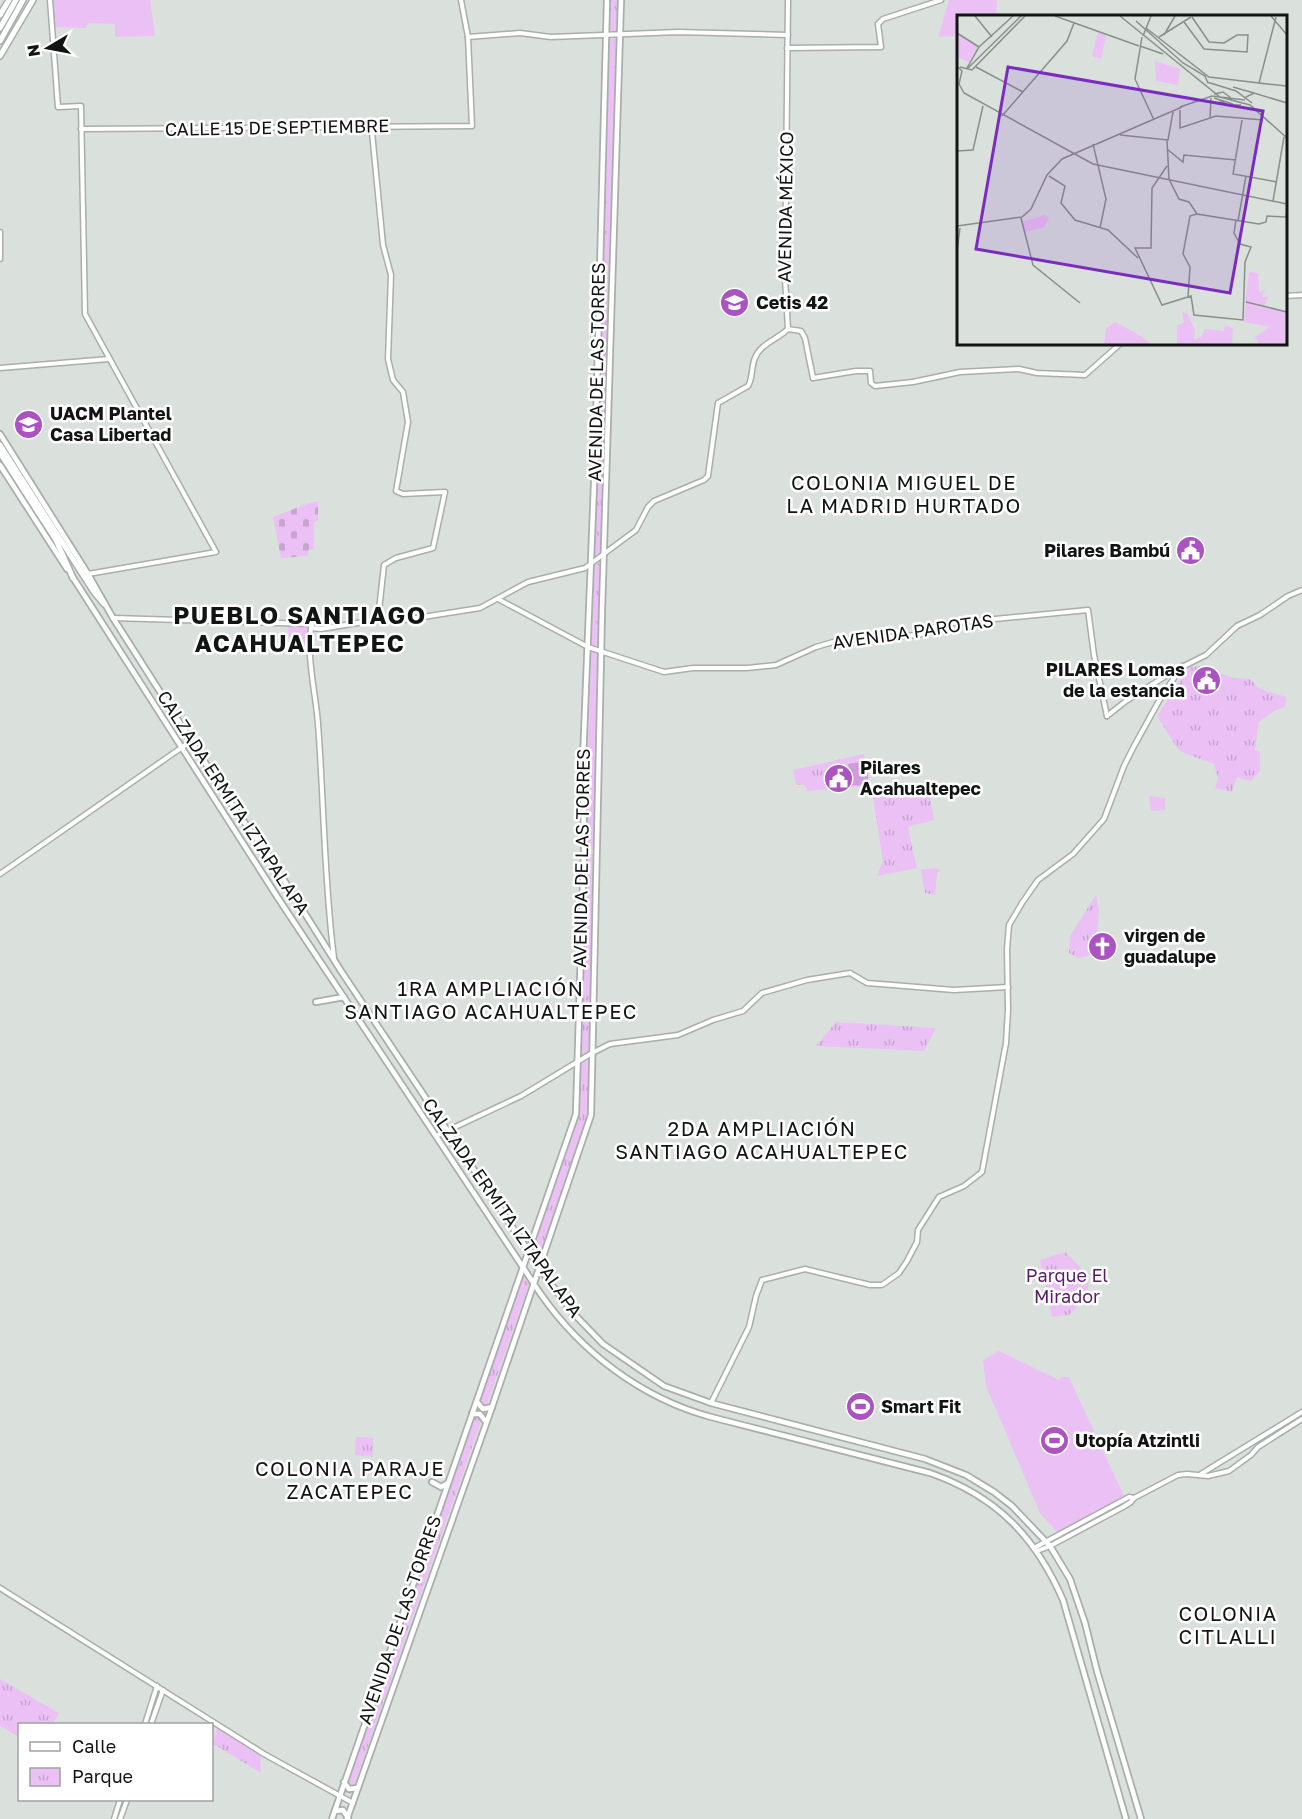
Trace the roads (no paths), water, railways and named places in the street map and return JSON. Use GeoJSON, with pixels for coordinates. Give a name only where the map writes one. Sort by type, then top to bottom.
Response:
{"type":"FeatureCollection","features":[{"type":"Feature","properties":{"kind":"highway"},"geometry":{"type":"LineString","coordinates":[[0,15],[9,0]]}},
{"type":"Feature","properties":{"kind":"highway"},"geometry":{"type":"LineString","coordinates":[[0,28],[15,0]]}},
{"type":"Feature","properties":{"kind":"highway"},"geometry":{"type":"LineString","coordinates":[[0,40],[23,0]]}},
{"type":"Feature","properties":{"kind":"highway"},"geometry":{"type":"LineString","coordinates":[[0,56],[33,0]]}},
{"type":"Feature","properties":{"kind":"highway"},"geometry":{"type":"LineString","coordinates":[[0,445],[94,592],[104,604]]}},
{"type":"Feature","properties":{"kind":"highway"},"geometry":{"type":"LineString","coordinates":[[0,453],[56,540],[73,578]]}},
{"type":"Feature","properties":{"kind":"main road","name":"AVENIDA DE LAS TORRES"},"geometry":{"type":"LineString","coordinates":[[332,1819],[530,1251],[573,1123],[576,1104],[584,851],[583,760],[595,460],[607,0]]}},
{"type":"Feature","properties":{"kind":"main road","name":"AVENIDA DE LAS TORRES"},"geometry":{"type":"LineString","coordinates":[[348,1818],[588,1128],[592,1104],[596,851],[621,0]]}},
{"type":"Feature","properties":{"kind":"main road","name":"CALZADA ERMITA IZTAPALAPA"},"geometry":{"type":"LineString","coordinates":[[0,434],[191,741],[447,1130],[564,1301],[590,1332],[621,1358],[651,1378],[680,1393],[915,1455],[950,1468],[1003,1499],[1049,1544],[1070,1580],[1078,1600],[1141,1819]]}},
{"type":"Feature","properties":{"kind":"main road","name":"CALZADA ERMITA IZTAPALAPA"},"geometry":{"type":"LineString","coordinates":[[0,465],[301,932],[553,1311],[579,1341],[613,1370],[675,1404],[711,1418],[930,1473],[981,1496],[998,1508],[1020,1529],[1035,1550],[1055,1582],[1063,1600],[1126,1819]]}},
{"type":"Feature","properties":{"kind":"main road"},"geometry":{"type":"LineString","coordinates":[[584,851],[596,851]]}},
{"type":"Feature","properties":{"kind":"main road"},"geometry":{"type":"LineString","coordinates":[[301,932],[313,924]]}},
{"type":"Feature","properties":{"kind":"main road"},"geometry":{"type":"LineString","coordinates":[[316,1002],[344,997]]}},
{"type":"Feature","properties":{"kind":"main road"},"geometry":{"type":"LineString","coordinates":[[364,1027],[374,1020]]}},
{"type":"Feature","properties":{"kind":"main road"},"geometry":{"type":"LineString","coordinates":[[644,1389],[651,1378]]}},
{"type":"Feature","properties":{"kind":"main road"},"geometry":{"type":"LineString","coordinates":[[675,1404],[680,1393]]}},
{"type":"Feature","properties":{"kind":"main road"},"geometry":{"type":"LineString","coordinates":[[477,1400],[483,1409],[492,1407]]}},
{"type":"Feature","properties":{"kind":"main road"},"geometry":{"type":"LineString","coordinates":[[472,1414],[482,1415],[486,1425]]}},
{"type":"Feature","properties":{"kind":"main road"},"geometry":{"type":"LineString","coordinates":[[432,1482],[441,1488],[448,1483]]}},
{"type":"Feature","properties":{"kind":"main road"},"geometry":{"type":"LineString","coordinates":[[344,1782],[349,1789],[358,1788]]}},
{"type":"Feature","properties":{"kind":"main road"},"geometry":{"type":"LineString","coordinates":[[334,1812],[339,1809],[343,1810],[348,1818]]}},
{"type":"Feature","properties":{"kind":"street"},"geometry":{"type":"LineString","coordinates":[[50,0],[58,107],[81,106],[87,319],[216,552],[88,574]]}},
{"type":"Feature","properties":{"kind":"street"},"geometry":{"type":"LineString","coordinates":[[460,0],[468,37],[520,33],[546,37],[678,32],[788,35]]}},
{"type":"Feature","properties":{"kind":"street","name":"AVENIDA MÉXICO"},"geometry":{"type":"LineString","coordinates":[[788,0],[785,278],[788,329]]}},
{"type":"Feature","properties":{"kind":"street"},"geometry":{"type":"LineString","coordinates":[[788,48],[881,47],[878,24],[883,19],[940,0]]}},
{"type":"Feature","properties":{"kind":"street","name":"CALLE 15 DE SEPTIEMBRE"},"geometry":{"type":"LineString","coordinates":[[81,129],[472,126],[468,37]]}},
{"type":"Feature","properties":{"kind":"street"},"geometry":{"type":"LineString","coordinates":[[373,127],[377,196],[384,252],[391,275],[388,359],[393,380],[403,392],[408,427],[396,491],[403,494],[446,492],[433,548],[396,558],[384,565],[378,620]]}},
{"type":"Feature","properties":{"kind":"street"},"geometry":{"type":"LineString","coordinates":[[0,232],[0,259]]}},
{"type":"Feature","properties":{"kind":"street"},"geometry":{"type":"LineString","coordinates":[[1287,296],[1302,295]]}},
{"type":"Feature","properties":{"kind":"street"},"geometry":{"type":"LineString","coordinates":[[113,618],[312,626],[321,629],[378,620],[404,621],[480,608],[528,582],[585,568],[636,530],[648,507],[654,501],[704,480],[708,476],[718,403],[748,386],[751,382],[754,359],[758,352],[788,329],[801,330],[805,338],[813,378],[870,371],[871,383],[875,386],[968,372],[1019,369],[1037,373],[1085,375],[1119,345]]}},
{"type":"Feature","properties":{"kind":"street"},"geometry":{"type":"LineString","coordinates":[[0,368],[109,359]]}},
{"type":"Feature","properties":{"kind":"street"},"geometry":{"type":"LineString","coordinates":[[711,1403],[749,1327],[762,1280],[805,1269],[870,1285],[882,1285],[899,1273],[907,1261],[916,1242],[918,1230],[939,1197],[964,1186],[982,1172],[1006,1043],[1009,925],[1038,880],[1073,854],[1104,819],[1133,748],[1160,699],[1182,666],[1206,655],[1227,633],[1245,620],[1260,615],[1288,596],[1302,590]]}},
{"type":"Feature","properties":{"kind":"street","name":"AVENIDA PAROTAS"},"geometry":{"type":"LineString","coordinates":[[498,599],[588,646],[664,672],[693,668],[777,665],[840,640],[918,635],[943,624],[1088,610],[1094,655],[1107,716],[1126,701],[1182,666]]}},
{"type":"Feature","properties":{"kind":"street"},"geometry":{"type":"LineString","coordinates":[[312,626],[311,657],[317,707],[327,897],[334,959]]}},
{"type":"Feature","properties":{"kind":"street"},"geometry":{"type":"LineString","coordinates":[[0,874],[191,741]]}},
{"type":"Feature","properties":{"kind":"street"},"geometry":{"type":"LineString","coordinates":[[436,1136],[521,1096],[592,1053],[617,1042],[678,1035],[713,1020],[743,1011],[762,993],[807,980],[850,973],[867,983],[954,990],[1008,987]]}},
{"type":"Feature","properties":{"kind":"street"},"geometry":{"type":"LineString","coordinates":[[1201,1475],[1302,1412]]}},
{"type":"Feature","properties":{"kind":"street"},"geometry":{"type":"LineString","coordinates":[[1035,1550],[1131,1502],[1134,1498],[1178,1475],[1214,1475],[1229,1472],[1258,1447],[1302,1419]]}},
{"type":"Feature","properties":{"kind":"street"},"geometry":{"type":"LineString","coordinates":[[0,1588],[264,1754],[353,1803]]}},
{"type":"Feature","properties":{"kind":"street"},"geometry":{"type":"LineString","coordinates":[[146,1723],[158,1686]]}},
{"type":"Feature","properties":{"kind":"street"},"geometry":{"type":"LineString","coordinates":[[152,1723],[163,1690]]}},
{"type":"Feature","properties":{"kind":"street"},"geometry":{"type":"LineString","coordinates":[[114,1819],[120,1801]]}},
{"type":"Feature","properties":{"kind":"street"},"geometry":{"type":"LineString","coordinates":[[120,1819],[127,1801]]}},
{"type":"Feature","properties":{"kind":"place","name":"Cetis 42"},"geometry":{"type":"Point","coordinates":[735,303]}},
{"type":"Feature","properties":{"kind":"place","name":"UACM Plantel Casa Libertad"},"geometry":{"type":"Point","coordinates":[29,424]}},
{"type":"Feature","properties":{"kind":"place","name":"Pilares Bambú"},"geometry":{"type":"Point","coordinates":[1191,551]}},
{"type":"Feature","properties":{"kind":"place","name":"PILARES Lomas de la estancia"},"geometry":{"type":"Point","coordinates":[1206,680]}},
{"type":"Feature","properties":{"kind":"place","name":"Pilares Acahualtepec"},"geometry":{"type":"Point","coordinates":[839,778]}},
{"type":"Feature","properties":{"kind":"place","name":"virgen de guadalupe"},"geometry":{"type":"Point","coordinates":[1103,946]}},
{"type":"Feature","properties":{"kind":"place","name":"Smart Fit"},"geometry":{"type":"Point","coordinates":[860,1407]}},
{"type":"Feature","properties":{"kind":"place","name":"Utopía Atzintli"},"geometry":{"type":"Point","coordinates":[1054,1441]}},
{"type":"Feature","properties":{"kind":"district","name":"COLONIA MIGUEL DE LA MADRID HURTADO"},"geometry":{"type":"Point","coordinates":[904,494]}},
{"type":"Feature","properties":{"kind":"district","name":"PUEBLO SANTIAGO ACAHUALTEPEC"},"geometry":{"type":"Point","coordinates":[300,630]}},
{"type":"Feature","properties":{"kind":"district","name":"1RA AMPLIACIÓN SANTIAGO ACAHUALTEPEC"},"geometry":{"type":"Point","coordinates":[491,1000]}},
{"type":"Feature","properties":{"kind":"district","name":"2DA AMPLIACIÓN SANTIAGO ACAHUALTEPEC"},"geometry":{"type":"Point","coordinates":[762,1140]}},
{"type":"Feature","properties":{"kind":"district","name":"COLONIA PARAJE ZACATEPEC"},"geometry":{"type":"Point","coordinates":[350,1480]}},
{"type":"Feature","properties":{"kind":"district","name":"COLONIA CITLALLI"},"geometry":{"type":"Point","coordinates":[1228,1626]}},
{"type":"Feature","properties":{"kind":"park label","name":"Parque El Mirador"},"geometry":{"type":"Point","coordinates":[1067,1286]}}]}
